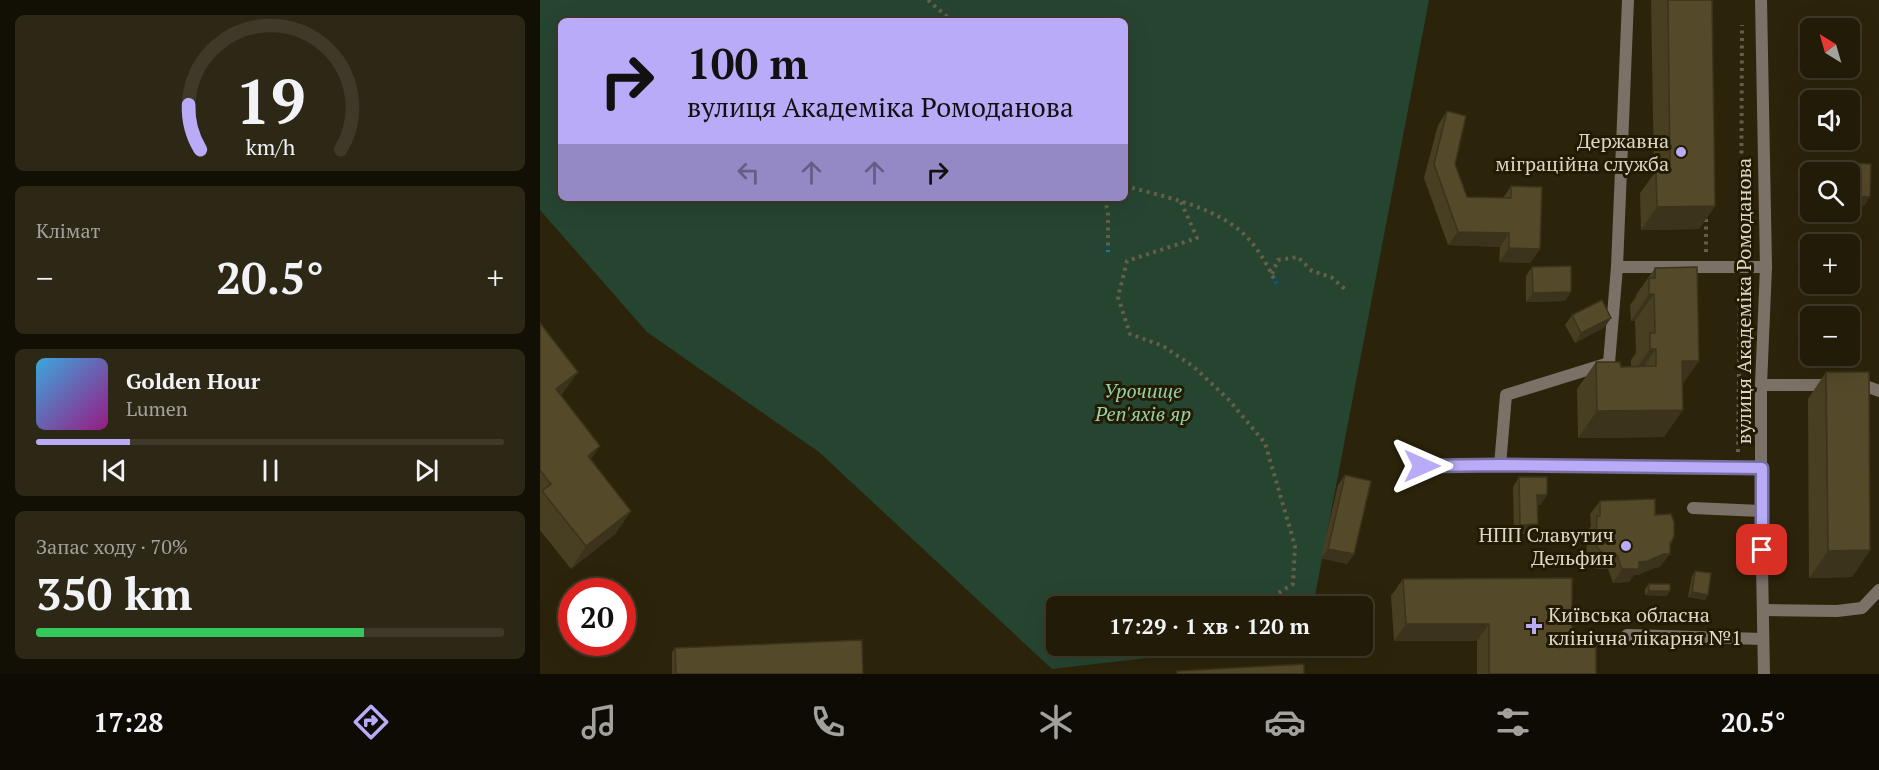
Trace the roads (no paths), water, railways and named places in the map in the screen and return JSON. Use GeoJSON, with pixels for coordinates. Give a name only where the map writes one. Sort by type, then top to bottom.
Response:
{"type":"FeatureCollection","features":[{"type":"Feature","properties":{"kind":"street"},"geometry":{"type":"LineString","coordinates":[[1500,465],[1506,395],[1609,363],[1617,267],[1628,0]]}},
{"type":"Feature","properties":{"kind":"street","name":"вулиця Академіка Ромоданова"},"geometry":{"type":"LineString","coordinates":[[1761,0],[1766,267],[1761,385],[1764,674]]}},
{"type":"Feature","properties":{"kind":"street"},"geometry":{"type":"LineString","coordinates":[[1617,267],[1766,267]]}},
{"type":"Feature","properties":{"kind":"street"},"geometry":{"type":"LineString","coordinates":[[1761,385],[1863,386],[1879,391]]}},
{"type":"Feature","properties":{"kind":"street"},"geometry":{"type":"LineString","coordinates":[[1422,466],[1762,468]]}},
{"type":"Feature","properties":{"kind":"street"},"geometry":{"type":"LineString","coordinates":[[1693,508],[1761,511]]}},
{"type":"Feature","properties":{"kind":"street"},"geometry":{"type":"LineString","coordinates":[[1763,610],[1837,611],[1862,608],[1879,590]]}},
{"type":"Feature","properties":{"kind":"street"},"geometry":{"type":"LineString","coordinates":[[1628,635],[1763,639]]}},
{"type":"Feature","properties":{"kind":"waterway"},"geometry":{"type":"LineString","coordinates":[[1107,248],[1108,252]]}},
{"type":"Feature","properties":{"kind":"waterway"},"geometry":{"type":"LineString","coordinates":[[1275,279],[1276,283]]}},
{"type":"Feature","properties":{"kind":"place","name":"Державна міграційна служба"},"geometry":{"type":"Point","coordinates":[1681,152]}},
{"type":"Feature","properties":{"kind":"place","name":"НПП Славутич Дельфин"},"geometry":{"type":"Point","coordinates":[1626,546]}},
{"type":"Feature","properties":{"kind":"place","name":"Київська обласна клінічна лікарня №1"},"geometry":{"type":"Point","coordinates":[1534,626]}},
{"type":"Feature","properties":{"kind":"park label","name":"Урочище Реп'яхів яр"},"geometry":{"type":"Point","coordinates":[1143,402]}}]}
